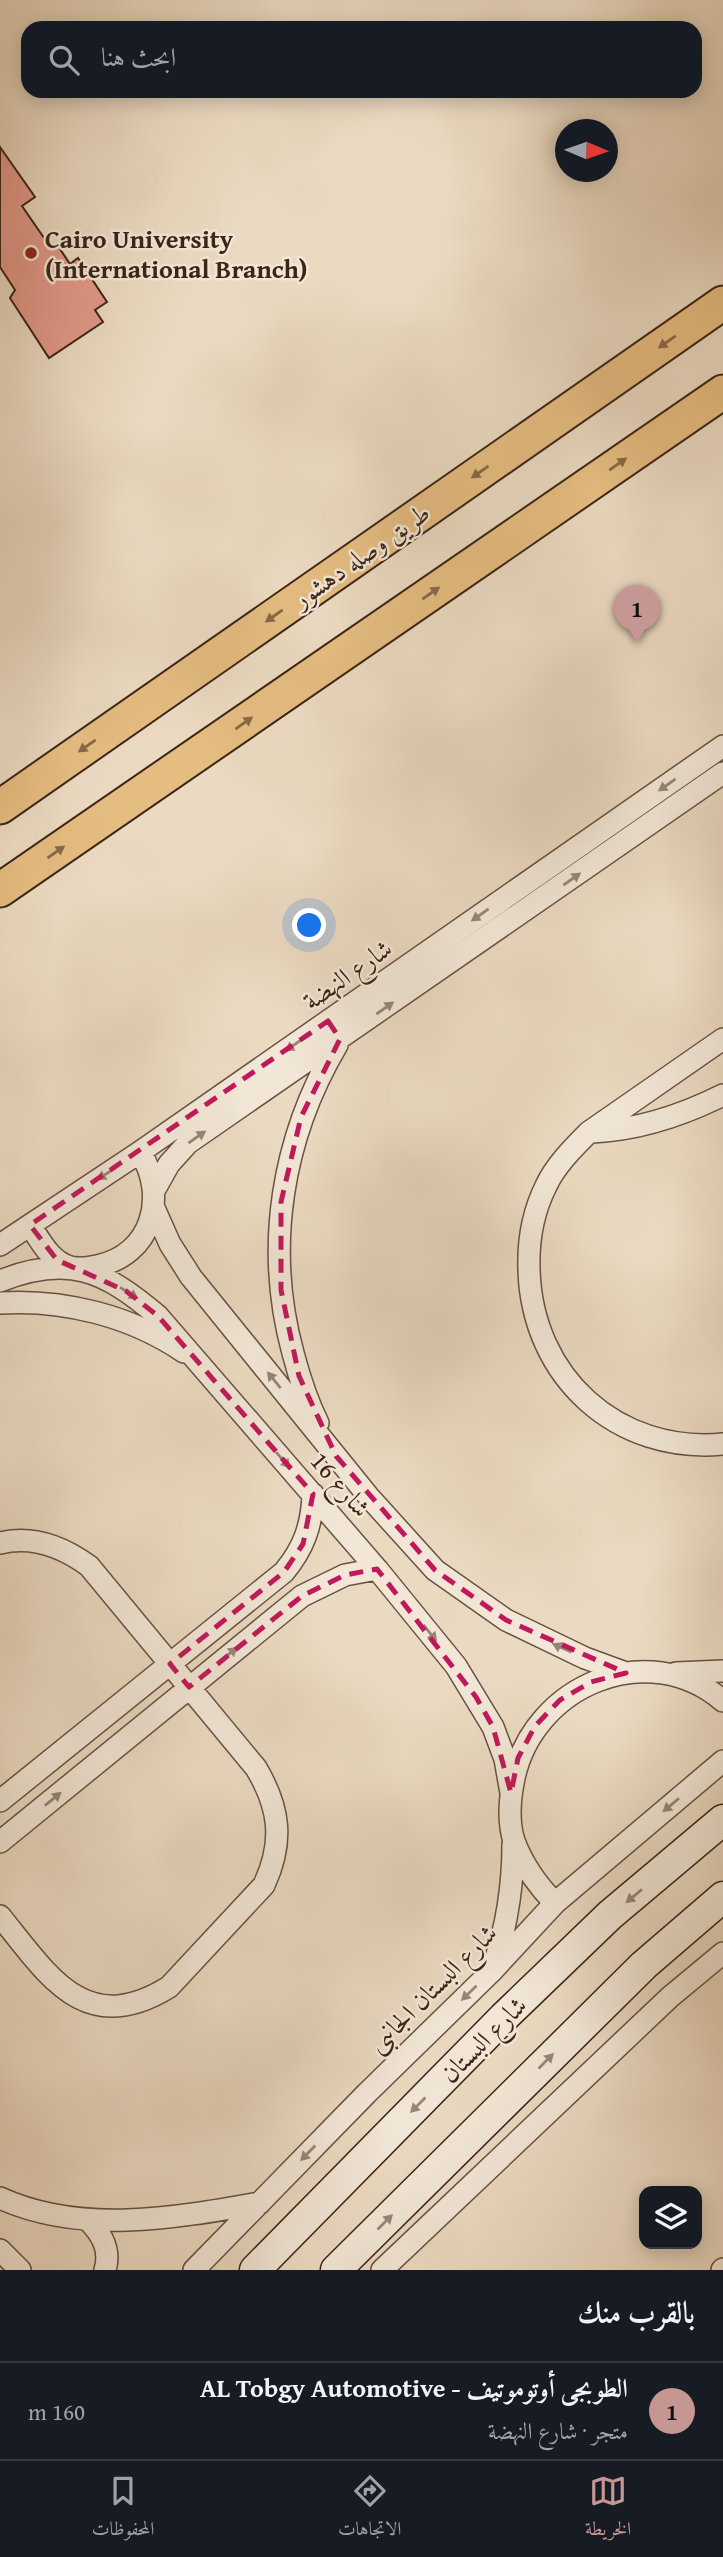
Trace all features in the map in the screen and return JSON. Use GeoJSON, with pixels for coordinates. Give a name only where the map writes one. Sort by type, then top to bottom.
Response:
{"type":"FeatureCollection","features":[{"type":"Feature","properties":{"kind":"main road","name":"طريق وصله دهشور"},"geometry":{"type":"LineString","coordinates":[[0,807],[723,303]]}},
{"type":"Feature","properties":{"kind":"main road"},"geometry":{"type":"LineString","coordinates":[[0,891],[723,392]]}},
{"type":"Feature","properties":{"kind":"street","name":"شارع النهضة"},"geometry":{"type":"LineString","coordinates":[[67,1266],[89,1268],[119,1258],[142,1237],[150,1223],[154,1199],[169,1164],[188,1143],[334,1030],[723,746]]}},
{"type":"Feature","properties":{"kind":"street","name":"شارع النهضة"},"geometry":{"type":"LineString","coordinates":[[0,1245],[140,1152],[334,1030],[723,773]]}},
{"type":"Feature","properties":{"kind":"street"},"geometry":{"type":"LineString","coordinates":[[334,1030],[289,1159],[281,1202],[279,1246],[287,1334],[315,1417],[336,1455]]}},
{"type":"Feature","properties":{"kind":"street"},"geometry":{"type":"LineString","coordinates":[[723,1039],[589,1132],[564,1160],[546,1185],[537,1208],[529,1257],[531,1294],[540,1330],[563,1374],[591,1405],[635,1432],[664,1443],[685,1446],[723,1444]]}},
{"type":"Feature","properties":{"kind":"street"},"geometry":{"type":"LineString","coordinates":[[589,1132],[660,1121],[683,1114],[723,1095]]}},
{"type":"Feature","properties":{"kind":"street","name":"شارع 16"},"geometry":{"type":"LineString","coordinates":[[140,1152],[147,1163],[154,1199],[170,1244],[191,1277],[369,1497],[435,1570],[506,1620],[545,1641],[626,1673]]}},
{"type":"Feature","properties":{"kind":"street"},"geometry":{"type":"LineString","coordinates":[[30,1225],[50,1253],[67,1266]]}},
{"type":"Feature","properties":{"kind":"street"},"geometry":{"type":"LineString","coordinates":[[0,1281],[32,1269],[67,1266]]}},
{"type":"Feature","properties":{"kind":"street","name":"شارع 16"},"geometry":{"type":"LineString","coordinates":[[67,1266],[92,1273],[143,1303],[173,1330],[377,1569],[456,1666],[476,1697],[493,1727],[505,1759],[511,1793]]}},
{"type":"Feature","properties":{"kind":"street"},"geometry":{"type":"LineString","coordinates":[[0,1303],[56,1305],[107,1316],[155,1335],[199,1363]]}},
{"type":"Feature","properties":{"kind":"street"},"geometry":{"type":"LineString","coordinates":[[0,1801],[284,1572],[303,1544],[311,1520],[313,1494]]}},
{"type":"Feature","properties":{"kind":"street"},"geometry":{"type":"LineString","coordinates":[[0,1543],[31,1541],[52,1545],[72,1553],[99,1577],[256,1768],[274,1805],[277,1826],[277,1846],[264,1885],[169,1987],[149,1999],[128,2005],[106,2006],[84,2001],[64,1990],[48,1975],[0,1916]]}},
{"type":"Feature","properties":{"kind":"street"},"geometry":{"type":"LineString","coordinates":[[0,1842],[302,1596],[338,1578],[377,1569]]}},
{"type":"Feature","properties":{"kind":"street"},"geometry":{"type":"LineString","coordinates":[[491,1972],[506,1920],[513,1866],[511,1793],[518,1758],[535,1726],[560,1700],[591,1682],[626,1673],[723,1671]]}},
{"type":"Feature","properties":{"kind":"street"},"geometry":{"type":"LineString","coordinates":[[663,1673],[690,1681],[723,1701]]}},
{"type":"Feature","properties":{"kind":"street","name":"شارع البستان الجانبى"},"geometry":{"type":"LineString","coordinates":[[194,2270],[367,2093],[491,1972],[555,1903],[723,1760]]}},
{"type":"Feature","properties":{"kind":"street","name":"شارع البستان"},"geometry":{"type":"LineString","coordinates":[[255,2270],[495,2027],[610,1915],[723,1820]]}},
{"type":"Feature","properties":{"kind":"street"},"geometry":{"type":"LineString","coordinates":[[513,1839],[537,1885],[555,1903]]}},
{"type":"Feature","properties":{"kind":"street"},"geometry":{"type":"LineString","coordinates":[[336,2270],[644,1965],[723,1898]]}},
{"type":"Feature","properties":{"kind":"street"},"geometry":{"type":"LineString","coordinates":[[382,2270],[670,1997],[723,1953]]}},
{"type":"Feature","properties":{"kind":"street"},"geometry":{"type":"LineString","coordinates":[[701,1972],[723,1972]]}},
{"type":"Feature","properties":{"kind":"street"},"geometry":{"type":"LineString","coordinates":[[0,2198],[32,2210],[88,2220],[123,2221],[260,2203]]}},
{"type":"Feature","properties":{"kind":"street"},"geometry":{"type":"LineString","coordinates":[[88,2220],[99,2232],[106,2246],[105,2270]]}},
{"type":"Feature","properties":{"kind":"street"},"geometry":{"type":"LineString","coordinates":[[0,2250],[20,2270]]}},
{"type":"Feature","properties":{"kind":"highlighted area"},"geometry":{"type":"Polygon","coordinates":[[[328,1021],[340,1039],[301,1117],[281,1202],[281,1290],[299,1376],[336,1456],[435,1570],[506,1620],[626,1673],[591,1682],[560,1700],[535,1726],[518,1758],[511,1793],[493,1727],[476,1697],[377,1569],[345,1575],[302,1596],[189,1687],[170,1664],[284,1572],[303,1544],[313,1494],[158,1316],[126,1291],[57,1260],[30,1225],[328,1021]]]}},
{"type":"Feature","properties":{"kind":"building","name":"Cairo University (International Branch)"},"geometry":{"type":"Polygon","coordinates":[[[0,147],[35,197],[22,206],[51,248],[58,246],[70,264],[78,258],[107,302],[95,310],[103,322],[49,358],[10,298],[15,290],[0,267],[0,147]]]}},
{"type":"Feature","properties":{"kind":"place","name":"Cairo University (International Branch)"},"geometry":{"type":"Point","coordinates":[31,253]}},
{"type":"Feature","properties":{"kind":"place","name":"الطوبجى أوتوموتيف - AL Tobgy Automotive"},"geometry":{"type":"Point","coordinates":[637,643]}}]}
